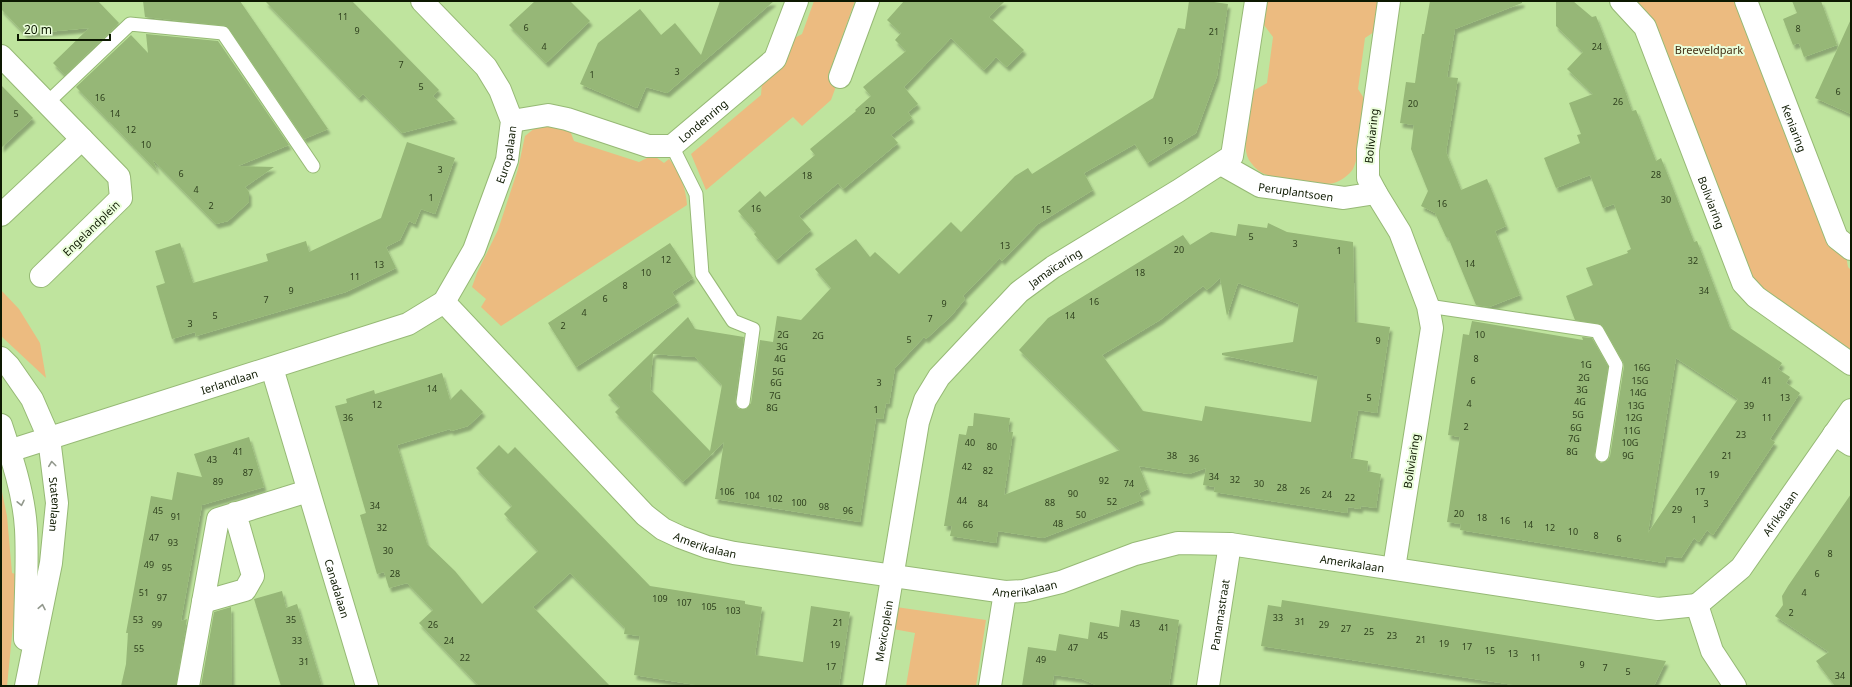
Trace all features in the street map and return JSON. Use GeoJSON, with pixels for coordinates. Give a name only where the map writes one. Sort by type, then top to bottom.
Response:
{"type":"FeatureCollection","features":[{"type":"Feature","properties":{"kind":"street","name":"Europalaan"},"geometry":{"type":"LineString","coordinates":[[422,1],[486,67],[500,90],[512,121],[507,160],[474,250],[444,302]]}},
{"type":"Feature","properties":{"kind":"street","name":"Londenring"},"geometry":{"type":"LineString","coordinates":[[512,121],[548,114],[648,146],[672,146],[775,59],[797,1]]}},
{"type":"Feature","properties":{"kind":"street"},"geometry":{"type":"LineString","coordinates":[[840,76],[868,1]]}},
{"type":"Feature","properties":{"kind":"street","name":"Jamaïcaring"},"geometry":{"type":"LineString","coordinates":[[893,576],[918,422],[926,400],[939,377],[1019,292],[1030,283],[1053,267],[1232,156],[1256,1]]}},
{"type":"Feature","properties":{"kind":"street","name":"Boliviaring"},"geometry":{"type":"LineString","coordinates":[[1389,1],[1368,150],[1368,178],[1400,232],[1428,306],[1432,328],[1394,568]]}},
{"type":"Feature","properties":{"kind":"street","name":"Boliviaring"},"geometry":{"type":"LineString","coordinates":[[1621,1],[1645,27],[1743,283],[1756,297],[1851,364]]}},
{"type":"Feature","properties":{"kind":"street","name":"Keniaring"},"geometry":{"type":"LineString","coordinates":[[1746,1],[1837,238],[1851,249]]}},
{"type":"Feature","properties":{"kind":"street","name":"Engelandplein"},"geometry":{"type":"LineString","coordinates":[[1,56],[119,177],[121,198],[41,276]]}},
{"type":"Feature","properties":{"kind":"street"},"geometry":{"type":"LineString","coordinates":[[1,216],[82,139]]}},
{"type":"Feature","properties":{"kind":"street","name":"Peruplantsoen"},"geometry":{"type":"LineString","coordinates":[[1221,164],[1260,186],[1344,198],[1376,193]]}},
{"type":"Feature","properties":{"kind":"street","name":"Ierlandlaan"},"geometry":{"type":"LineString","coordinates":[[9,451],[408,324],[444,302]]}},
{"type":"Feature","properties":{"kind":"street","name":"Amerikalaan"},"geometry":{"type":"LineString","coordinates":[[444,302],[640,509],[663,529],[706,547],[734,553],[1005,592],[1024,591],[1061,582],[1136,554],[1178,543],[1230,544],[1658,609],[1697,605]]}},
{"type":"Feature","properties":{"kind":"street","name":"Statenlaan"},"geometry":{"type":"LineString","coordinates":[[1,358],[9,366],[32,399],[49,438],[57,503],[51,563],[26,686]]}},
{"type":"Feature","properties":{"kind":"street","name":"Canadalaan"},"geometry":{"type":"LineString","coordinates":[[272,368],[367,686]]}},
{"type":"Feature","properties":{"kind":"street","name":"Afrikalaan"},"geometry":{"type":"LineString","coordinates":[[1697,605],[1741,568],[1843,440],[1851,410]]}},
{"type":"Feature","properties":{"kind":"street","name":"Statenlaan"},"geometry":{"type":"LineString","coordinates":[[1,425],[9,451],[26,528],[26,686]]}},
{"type":"Feature","properties":{"kind":"street"},"geometry":{"type":"LineString","coordinates":[[188,686],[218,519],[308,491]]}},
{"type":"Feature","properties":{"kind":"street"},"geometry":{"type":"LineString","coordinates":[[203,602],[245,590],[252,576],[236,513]]}},
{"type":"Feature","properties":{"kind":"street","name":"Panamastraat"},"geometry":{"type":"LineString","coordinates":[[1208,686],[1230,544]]}},
{"type":"Feature","properties":{"kind":"street","name":"Mexicoplein"},"geometry":{"type":"LineString","coordinates":[[874,686],[893,576]]}},
{"type":"Feature","properties":{"kind":"street"},"geometry":{"type":"LineString","coordinates":[[990,686],[1005,592]]}},
{"type":"Feature","properties":{"kind":"street"},"geometry":{"type":"LineString","coordinates":[[1697,605],[1712,651],[1735,686]]}},
{"type":"Feature","properties":{"kind":"lane"},"geometry":{"type":"LineString","coordinates":[[47,103],[130,24],[223,33],[313,166]]}},
{"type":"Feature","properties":{"kind":"lane"},"geometry":{"type":"LineString","coordinates":[[672,146],[696,194],[702,274],[733,321],[753,329],[743,402]]}},
{"type":"Feature","properties":{"kind":"lane"},"geometry":{"type":"LineString","coordinates":[[1428,306],[1597,331],[1616,365],[1602,455]]}},
{"type":"Feature","properties":{"kind":"green space"},"geometry":{"type":"Polygon","coordinates":[[[814,1],[855,1],[828,76],[838,81],[831,100],[802,126],[793,117],[706,190],[691,154],[761,95],[762,82],[791,40],[802,34],[814,1]]]}},
{"type":"Feature","properties":{"kind":"green space"},"geometry":{"type":"Polygon","coordinates":[[[1267,1],[1381,1],[1377,30],[1365,38],[1358,89],[1365,100],[1358,154],[1353,169],[1345,178],[1337,182],[1318,184],[1296,182],[1274,177],[1259,171],[1249,160],[1246,153],[1246,126],[1253,91],[1267,83],[1273,37],[1264,25],[1267,1]]]}},
{"type":"Feature","properties":{"kind":"green space","name":"Breeveldpark"},"geometry":{"type":"Polygon","coordinates":[[[1634,1],[1738,1],[1846,256],[1848,267],[1851,270],[1851,354],[1753,285],[1634,1]]]}},
{"type":"Feature","properties":{"kind":"green space"},"geometry":{"type":"Polygon","coordinates":[[[552,124],[569,128],[574,141],[639,162],[653,155],[664,163],[669,159],[682,181],[687,205],[501,326],[481,307],[486,299],[472,287],[477,273],[498,230],[518,169],[525,136],[535,128],[552,124]]]}},
{"type":"Feature","properties":{"kind":"green space"},"geometry":{"type":"Polygon","coordinates":[[[1,290],[19,309],[40,343],[46,378],[1,336],[1,290]]]}},
{"type":"Feature","properties":{"kind":"green space"},"geometry":{"type":"Polygon","coordinates":[[[1,487],[7,516],[12,573],[16,574],[15,605],[7,686],[1,686],[1,487]]]}},
{"type":"Feature","properties":{"kind":"green space"},"geometry":{"type":"Polygon","coordinates":[[[896,607],[986,620],[976,686],[906,686],[915,633],[893,629],[896,607]]]}},
{"type":"Feature","properties":{"kind":"building"},"geometry":{"type":"Polygon","coordinates":[[[1,1],[98,1],[119,23],[65,75],[53,63],[89,28],[25,34],[1,9],[1,1]]]}},
{"type":"Feature","properties":{"kind":"building"},"geometry":{"type":"Polygon","coordinates":[[[143,1],[240,1],[328,129],[304,139],[227,26],[145,17],[143,1]]]}},
{"type":"Feature","properties":{"kind":"building"},"geometry":{"type":"Polygon","coordinates":[[[265,1],[352,1],[439,90],[433,96],[455,119],[402,133],[363,94],[359,98],[265,1]]]}},
{"type":"Feature","properties":{"kind":"building"},"geometry":{"type":"Polygon","coordinates":[[[535,1],[570,1],[590,21],[546,63],[509,25],[535,1]]]}},
{"type":"Feature","properties":{"kind":"building"},"geometry":{"type":"Polygon","coordinates":[[[720,1],[774,1],[667,93],[646,87],[637,108],[580,84],[598,43],[640,9],[661,35],[675,23],[701,55],[720,1]]]}},
{"type":"Feature","properties":{"kind":"building"},"geometry":{"type":"Polygon","coordinates":[[[904,1],[1005,1],[989,17],[1024,50],[1007,67],[996,57],[984,70],[951,38],[904,87],[918,104],[908,112],[912,118],[891,135],[898,143],[843,189],[838,183],[799,216],[811,230],[776,260],[754,234],[756,232],[738,211],[760,191],[765,197],[815,155],[810,149],[856,111],[855,110],[871,96],[863,87],[906,51],[895,40],[901,33],[887,20],[904,1]]]}},
{"type":"Feature","properties":{"kind":"building"},"geometry":{"type":"Polygon","coordinates":[[[1189,1],[1207,1],[1228,4],[1217,76],[1196,133],[1147,163],[1135,144],[1084,173],[1093,190],[1038,224],[1002,261],[1000,258],[963,296],[965,299],[952,315],[926,339],[924,337],[895,368],[889,404],[886,403],[883,419],[876,418],[860,522],[715,499],[724,442],[683,482],[615,412],[620,407],[608,395],[688,317],[695,329],[744,337],[735,401],[738,409],[746,409],[751,403],[760,340],[773,342],[777,316],[801,320],[831,288],[815,269],[856,239],[870,257],[875,252],[899,274],[951,222],[961,232],[1015,176],[1028,168],[1032,174],[1153,98],[1178,28],[1185,29],[1189,1]],[[653,354],[650,389],[710,451],[722,385],[695,357],[653,354]]]}},
{"type":"Feature","properties":{"kind":"building"},"geometry":{"type":"Polygon","coordinates":[[[1430,1],[1522,1],[1522,3],[1455,29],[1447,77],[1458,78],[1446,152],[1461,190],[1487,179],[1506,226],[1495,231],[1520,295],[1489,307],[1476,305],[1448,237],[1446,237],[1435,213],[1421,206],[1428,191],[1411,149],[1414,125],[1400,123],[1406,82],[1415,83],[1422,34],[1424,34],[1430,1]]]}},
{"type":"Feature","properties":{"kind":"building"},"geometry":{"type":"Polygon","coordinates":[[[1556,1],[1573,1],[1592,17],[1596,16],[1632,111],[1636,110],[1656,161],[1661,158],[1694,242],[1697,241],[1730,328],[1782,363],[1778,369],[1790,377],[1786,383],[1800,393],[1770,439],[1775,442],[1713,535],[1707,530],[1699,542],[1694,538],[1681,558],[1666,556],[1664,563],[1460,530],[1461,524],[1447,522],[1460,437],[1448,435],[1463,334],[1469,335],[1472,321],[1583,340],[1582,337],[1592,338],[1608,366],[1594,458],[1601,463],[1608,460],[1610,456],[1624,366],[1623,362],[1602,325],[1575,320],[1566,296],[1593,285],[1586,268],[1628,253],[1627,251],[1631,249],[1614,204],[1603,208],[1590,175],[1556,188],[1544,158],[1580,143],[1577,135],[1581,134],[1569,103],[1593,94],[1567,69],[1583,52],[1556,26],[1556,1]],[[1676,358],[1648,533],[1738,399],[1676,358]]]}},
{"type":"Feature","properties":{"kind":"building"},"geometry":{"type":"Polygon","coordinates":[[[1792,1],[1821,1],[1837,45],[1804,57],[1799,43],[1793,45],[1783,19],[1797,13],[1792,1]]]}},
{"type":"Feature","properties":{"kind":"building"},"geometry":{"type":"Polygon","coordinates":[[[1851,19],[1851,114],[1815,98],[1851,19]]]}},
{"type":"Feature","properties":{"kind":"building"},"geometry":{"type":"Polygon","coordinates":[[[146,34],[218,41],[289,145],[238,166],[274,167],[245,187],[249,192],[249,202],[228,221],[216,224],[153,160],[157,171],[76,87],[131,35],[148,53],[146,34]]]}},
{"type":"Feature","properties":{"kind":"building"},"geometry":{"type":"Polygon","coordinates":[[[1,85],[33,118],[1,148],[1,85]]]}},
{"type":"Feature","properties":{"kind":"building"},"geometry":{"type":"Polygon","coordinates":[[[407,142],[455,158],[435,214],[421,209],[415,224],[409,221],[400,240],[386,247],[396,268],[346,292],[196,336],[195,332],[172,339],[156,286],[165,283],[155,251],[180,243],[193,283],[268,261],[266,254],[306,241],[309,252],[381,218],[407,142]]]}},
{"type":"Feature","properties":{"kind":"building"},"geometry":{"type":"Polygon","coordinates":[[[1268,223],[1287,232],[1353,242],[1355,322],[1390,327],[1377,413],[1358,410],[1350,458],[1368,461],[1367,471],[1381,474],[1376,508],[1361,506],[1360,509],[1348,507],[1347,513],[1214,492],[1215,487],[1203,485],[1206,468],[1189,474],[1139,466],[1148,489],[1139,493],[1142,500],[1043,538],[998,531],[996,543],[950,536],[952,526],[944,526],[959,434],[966,435],[968,426],[973,426],[974,413],[1010,418],[1008,432],[1013,432],[1004,495],[1120,450],[1019,350],[1048,318],[1183,235],[1190,245],[1211,232],[1236,236],[1238,224],[1267,228],[1268,223]],[[1220,278],[1207,290],[1203,286],[1160,320],[1102,355],[1143,411],[1202,421],[1205,406],[1311,422],[1318,376],[1222,355],[1222,353],[1293,342],[1299,304],[1238,283],[1227,316],[1220,278]]]}},
{"type":"Feature","properties":{"kind":"building"},"geometry":{"type":"Polygon","coordinates":[[[670,243],[693,278],[672,292],[678,302],[576,367],[548,323],[670,243]]]}},
{"type":"Feature","properties":{"kind":"building"},"geometry":{"type":"Polygon","coordinates":[[[442,373],[450,400],[461,389],[483,412],[468,426],[451,431],[450,429],[397,445],[427,544],[455,571],[482,604],[538,551],[504,514],[512,506],[476,468],[499,445],[508,454],[515,447],[650,586],[745,601],[745,604],[762,607],[755,655],[803,662],[811,606],[850,612],[839,686],[702,686],[634,675],[640,636],[624,634],[625,628],[570,573],[533,607],[610,686],[479,686],[419,623],[433,610],[407,583],[389,588],[384,572],[377,574],[360,515],[366,513],[335,406],[347,403],[346,399],[374,390],[375,394],[442,373]]]}},
{"type":"Feature","properties":{"kind":"building"},"geometry":{"type":"Polygon","coordinates":[[[249,437],[264,487],[202,505],[181,621],[187,619],[176,686],[121,686],[126,664],[128,633],[126,633],[151,496],[172,500],[177,472],[202,477],[194,454],[249,437]]]}},
{"type":"Feature","properties":{"kind":"building"},"geometry":{"type":"Polygon","coordinates":[[[1851,494],[1851,686],[1835,686],[1816,661],[1829,652],[1775,616],[1783,605],[1782,596],[1788,586],[1851,494]]]}},
{"type":"Feature","properties":{"kind":"building"},"geometry":{"type":"Polygon","coordinates":[[[282,591],[286,608],[297,604],[322,686],[281,686],[254,599],[282,591]]]}},
{"type":"Feature","properties":{"kind":"building"},"geometry":{"type":"Polygon","coordinates":[[[1282,600],[1666,661],[1654,686],[1520,686],[1261,646],[1268,605],[1281,607],[1282,600]]]}},
{"type":"Feature","properties":{"kind":"building"},"geometry":{"type":"Polygon","coordinates":[[[231,607],[232,686],[201,686],[214,612],[231,607]]]}},
{"type":"Feature","properties":{"kind":"building"},"geometry":{"type":"Polygon","coordinates":[[[1121,610],[1179,620],[1169,686],[1098,686],[1082,679],[1054,675],[1052,686],[1022,686],[1028,647],[1056,651],[1059,634],[1088,639],[1090,622],[1119,627],[1121,610]]]}}]}
